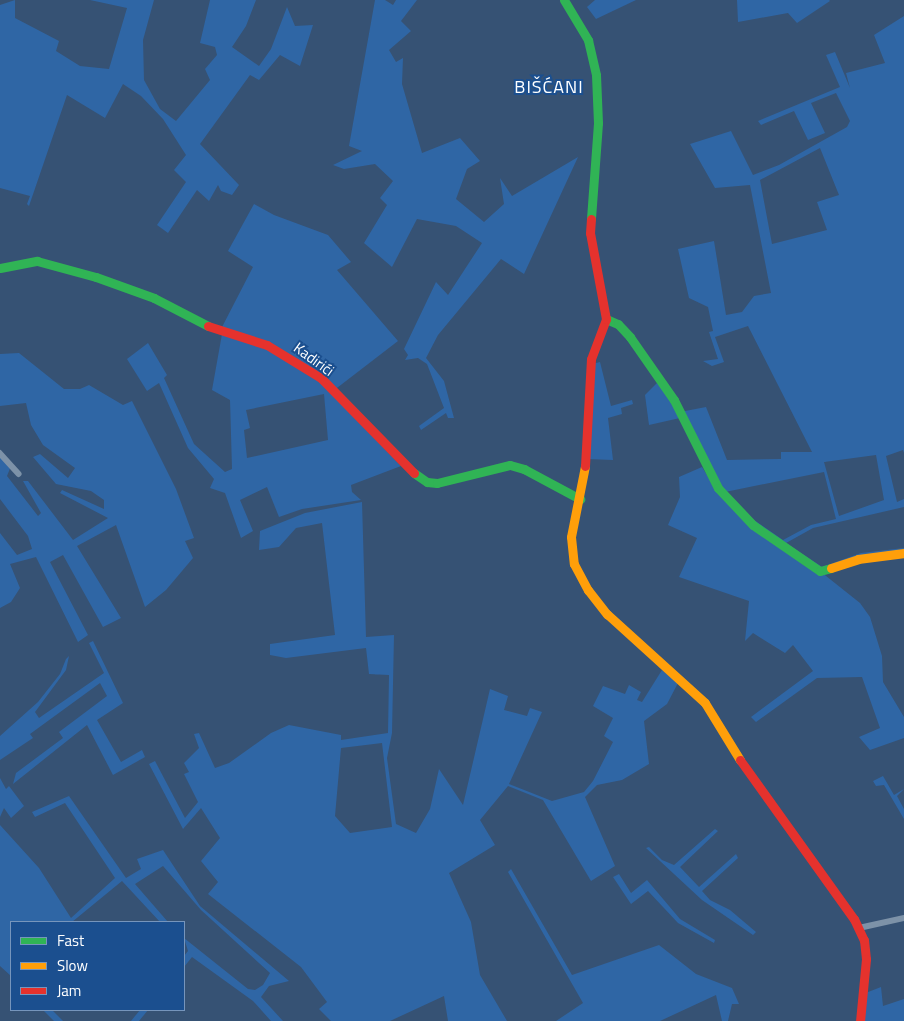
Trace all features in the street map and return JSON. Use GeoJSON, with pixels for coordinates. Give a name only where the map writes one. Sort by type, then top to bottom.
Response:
{"type":"FeatureCollection","features":[{"type":"Feature","properties":{"kind":"street"},"geometry":{"type":"LineString","coordinates":[[564,0],[582,26],[594,61],[598,109],[590,233],[606,319],[591,359],[580,499],[570,547],[574,564],[588,590],[617,624],[685,682],[705,703],[743,765],[859,928],[866,959],[860,1021]]}},
{"type":"Feature","properties":{"kind":"street","name":"Kadirići"},"geometry":{"type":"LineString","coordinates":[[0,268],[37,261],[96,277],[154,298],[214,329],[267,345],[321,378],[406,467],[426,482],[437,483],[510,465],[524,468],[580,499]]}},
{"type":"Feature","properties":{"kind":"street"},"geometry":{"type":"LineString","coordinates":[[606,319],[618,324],[630,337],[653,374],[676,404],[718,488],[753,525],[820,571],[858,559],[904,553]]}},
{"type":"Feature","properties":{"kind":"street"},"geometry":{"type":"LineString","coordinates":[[0,453],[19,474]]}},
{"type":"Feature","properties":{"kind":"street"},"geometry":{"type":"LineString","coordinates":[[859,928],[904,918]]}},
{"type":"Feature","properties":{"kind":"shaded area"},"geometry":{"type":"Polygon","coordinates":[[[15,0],[15,18],[59,41],[56,51],[80,66],[109,69],[127,8],[90,0],[154,0],[143,40],[144,80],[160,109],[176,121],[210,80],[205,69],[217,55],[215,47],[200,43],[210,0],[256,0],[246,26],[232,47],[259,66],[271,49],[287,7],[295,26],[313,25],[300,66],[280,55],[259,80],[250,75],[200,144],[239,185],[232,195],[221,191],[218,185],[209,201],[197,190],[168,233],[157,225],[186,182],[174,170],[186,155],[163,119],[141,96],[123,84],[105,118],[67,95],[29,206],[27,204],[30,196],[0,188],[0,5],[15,0]]]}},
{"type":"Feature","properties":{"kind":"shaded area"},"geometry":{"type":"Polygon","coordinates":[[[375,0],[385,0],[393,5],[396,0],[417,0],[401,21],[411,31],[389,50],[396,62],[403,58],[402,84],[422,153],[460,138],[480,161],[467,169],[456,199],[484,222],[504,204],[500,178],[512,196],[578,157],[524,274],[501,259],[438,335],[426,358],[444,381],[454,418],[448,418],[446,413],[421,430],[419,426],[444,408],[427,364],[418,358],[405,360],[408,355],[404,349],[436,282],[448,295],[482,243],[456,226],[417,219],[392,267],[364,243],[387,205],[380,198],[393,181],[375,164],[344,169],[333,165],[362,151],[349,146],[375,0]]]}},
{"type":"Feature","properties":{"kind":"shaded area"},"geometry":{"type":"Polygon","coordinates":[[[595,0],[636,0],[596,19],[587,7],[595,0]]]}},
{"type":"Feature","properties":{"kind":"shaded area"},"geometry":{"type":"Polygon","coordinates":[[[737,0],[830,1],[797,23],[788,13],[738,22],[737,0]]]}},
{"type":"Feature","properties":{"kind":"shaded area"},"geometry":{"type":"Polygon","coordinates":[[[904,16],[904,453],[903,450],[886,456],[897,502],[904,499],[904,507],[813,528],[786,543],[822,567],[861,553],[904,548],[904,553],[821,572],[860,603],[870,617],[882,656],[883,682],[904,717],[904,738],[870,750],[859,737],[880,728],[862,677],[817,678],[756,722],[751,717],[813,671],[793,645],[785,653],[753,633],[745,641],[749,601],[679,577],[697,538],[668,525],[680,497],[679,477],[702,467],[710,480],[680,412],[706,407],[727,460],[781,459],[781,452],[812,452],[748,326],[715,337],[724,362],[712,366],[703,361],[718,359],[709,332],[713,331],[708,307],[689,298],[678,249],[714,241],[726,315],[742,312],[754,296],[771,293],[750,185],[715,188],[690,144],[731,131],[753,175],[779,165],[847,127],[850,121],[836,93],[811,103],[825,133],[808,140],[794,111],[761,125],[758,121],[840,87],[826,55],[835,52],[850,88],[846,73],[885,63],[874,35],[904,16]],[[820,148],[760,180],[772,244],[827,230],[817,202],[839,195],[820,148]],[[876,455],[824,462],[839,516],[884,500],[876,455]],[[824,472],[725,492],[754,520],[783,540],[811,525],[836,519],[824,472]]]}},
{"type":"Feature","properties":{"kind":"shaded area"},"geometry":{"type":"Polygon","coordinates":[[[254,204],[274,215],[328,235],[351,262],[337,270],[398,341],[333,391],[307,367],[221,329],[253,267],[228,251],[254,204]]]}},
{"type":"Feature","properties":{"kind":"shaded area"},"geometry":{"type":"Polygon","coordinates":[[[222,334],[260,345],[319,381],[401,466],[351,485],[352,492],[361,500],[302,509],[279,517],[267,487],[240,500],[253,531],[241,538],[225,493],[210,488],[214,479],[188,448],[159,383],[147,391],[127,359],[148,343],[167,375],[164,378],[194,444],[225,472],[232,469],[230,400],[212,390],[222,334]],[[324,394],[246,410],[250,428],[244,430],[247,458],[328,440],[324,394]]]}},
{"type":"Feature","properties":{"kind":"shaded area"},"geometry":{"type":"Polygon","coordinates":[[[19,353],[64,389],[80,389],[89,385],[123,405],[132,401],[176,489],[194,538],[185,541],[193,558],[166,590],[145,607],[116,525],[77,546],[121,618],[103,627],[63,555],[50,562],[88,635],[78,642],[36,557],[10,564],[20,588],[11,602],[0,608],[0,533],[17,555],[32,549],[28,536],[0,499],[0,455],[11,466],[7,476],[38,516],[41,513],[23,481],[28,481],[73,540],[108,518],[60,493],[62,490],[104,509],[104,500],[91,491],[56,484],[33,457],[40,454],[68,478],[75,468],[43,445],[31,425],[26,403],[0,406],[0,354],[19,353]]]}},
{"type":"Feature","properties":{"kind":"shaded area"},"geometry":{"type":"Polygon","coordinates":[[[600,362],[611,406],[632,400],[633,404],[621,408],[622,414],[608,418],[613,460],[587,459],[592,364],[600,362]]]}},
{"type":"Feature","properties":{"kind":"shaded area"},"geometry":{"type":"Polygon","coordinates":[[[657,383],[671,400],[680,418],[649,425],[645,395],[657,383]]]}},
{"type":"Feature","properties":{"kind":"shaded area"},"geometry":{"type":"Polygon","coordinates":[[[362,502],[366,637],[394,635],[392,733],[387,758],[396,824],[416,833],[430,809],[439,769],[463,805],[490,689],[508,696],[504,710],[527,716],[530,708],[542,712],[509,784],[552,801],[584,792],[593,781],[613,742],[604,736],[613,718],[593,706],[603,686],[625,694],[629,685],[641,692],[637,700],[642,702],[662,670],[678,683],[667,704],[644,721],[649,764],[622,780],[597,785],[585,797],[615,866],[591,881],[543,800],[508,786],[480,820],[495,845],[449,873],[471,922],[480,975],[507,1021],[448,1021],[444,996],[390,1021],[331,1021],[319,1009],[327,1002],[301,967],[208,894],[218,882],[201,861],[220,838],[201,808],[183,829],[149,764],[155,761],[185,818],[198,802],[184,774],[189,772],[184,763],[199,748],[194,734],[199,733],[215,768],[229,763],[271,733],[289,725],[341,735],[341,740],[388,733],[389,675],[369,674],[366,648],[286,658],[270,655],[270,644],[335,635],[322,523],[296,528],[279,547],[259,550],[260,531],[305,513],[362,502]],[[382,743],[341,748],[335,816],[350,833],[392,827],[382,743]]]}},
{"type":"Feature","properties":{"kind":"shaded area"},"geometry":{"type":"Polygon","coordinates":[[[93,641],[123,703],[97,720],[121,762],[142,750],[145,757],[113,775],[87,725],[13,784],[16,773],[63,738],[59,732],[107,696],[100,683],[30,734],[33,738],[0,760],[0,736],[38,702],[60,674],[69,656],[66,670],[35,712],[39,718],[104,673],[89,643],[93,641]]]}},
{"type":"Feature","properties":{"kind":"shaded area"},"geometry":{"type":"Polygon","coordinates":[[[883,776],[894,795],[904,789],[897,796],[904,809],[904,819],[884,785],[876,786],[873,781],[883,776]]]}},
{"type":"Feature","properties":{"kind":"shaded area"},"geometry":{"type":"Polygon","coordinates":[[[0,778],[6,789],[9,786],[24,806],[11,818],[4,808],[0,817],[0,778]]]}},
{"type":"Feature","properties":{"kind":"shaded area"},"geometry":{"type":"Polygon","coordinates":[[[69,796],[126,878],[141,869],[137,859],[163,850],[200,906],[289,981],[269,986],[261,997],[283,1021],[271,1021],[253,1001],[192,957],[185,966],[185,955],[188,951],[185,939],[248,989],[255,990],[263,985],[270,973],[201,910],[163,866],[135,884],[167,921],[159,921],[122,881],[73,921],[10,921],[10,975],[0,966],[0,825],[39,868],[71,918],[115,878],[65,803],[35,817],[32,812],[69,796]]]}},
{"type":"Feature","properties":{"kind":"shaded area"},"geometry":{"type":"Polygon","coordinates":[[[715,829],[718,831],[680,867],[699,887],[736,854],[738,858],[702,891],[710,900],[730,910],[756,932],[753,935],[702,900],[646,848],[649,847],[662,860],[674,865],[715,829]]]}},
{"type":"Feature","properties":{"kind":"shaded area"},"geometry":{"type":"Polygon","coordinates":[[[511,869],[572,975],[659,945],[696,974],[732,988],[739,1004],[732,1004],[728,1021],[722,1021],[716,995],[660,1021],[556,1021],[583,1003],[508,872],[511,869]]]}},
{"type":"Feature","properties":{"kind":"shaded area"},"geometry":{"type":"Polygon","coordinates":[[[619,874],[631,893],[647,880],[680,919],[715,940],[714,943],[678,923],[648,891],[631,904],[613,877],[619,874]]]}},
{"type":"Feature","properties":{"kind":"shaded area"},"geometry":{"type":"Polygon","coordinates":[[[881,987],[883,1006],[904,999],[904,1021],[860,1021],[863,994],[881,987]]]}},
{"type":"Feature","properties":{"kind":"shaded area"},"geometry":{"type":"Polygon","coordinates":[[[44,1011],[53,1011],[63,1021],[54,1021],[44,1011]]]}},
{"type":"Feature","properties":{"kind":"shaded area"},"geometry":{"type":"Polygon","coordinates":[[[139,1011],[147,1011],[139,1021],[131,1021],[139,1011]]]}},
{"type":"Feature","properties":{"kind":"traffic: fast"},"geometry":{"type":"LineString","coordinates":[[564,0],[588,40],[596,75],[598,123],[591,219]]}},
{"type":"Feature","properties":{"kind":"traffic: fast"},"geometry":{"type":"LineString","coordinates":[[0,268],[37,261],[96,277],[154,298],[208,326]]}},
{"type":"Feature","properties":{"kind":"traffic: fast"},"geometry":{"type":"LineString","coordinates":[[606,319],[618,324],[630,337],[674,400],[718,488],[753,525],[820,571],[831,568]]}},
{"type":"Feature","properties":{"kind":"traffic: fast"},"geometry":{"type":"LineString","coordinates":[[414,473],[427,482],[437,483],[510,465],[524,469],[580,499]]}},
{"type":"Feature","properties":{"kind":"traffic: slow"},"geometry":{"type":"LineString","coordinates":[[585,466],[571,537],[574,564],[588,590],[607,614],[705,703],[740,760]]}},
{"type":"Feature","properties":{"kind":"traffic: slow"},"geometry":{"type":"LineString","coordinates":[[831,568],[858,559],[904,553]]}},
{"type":"Feature","properties":{"kind":"traffic: jam"},"geometry":{"type":"LineString","coordinates":[[585,466],[591,359],[606,319],[590,233],[591,219]]}},
{"type":"Feature","properties":{"kind":"traffic: jam"},"geometry":{"type":"LineString","coordinates":[[208,326],[267,345],[321,378],[414,473]]}},
{"type":"Feature","properties":{"kind":"traffic: jam"},"geometry":{"type":"LineString","coordinates":[[740,760],[854,919],[864,940],[866,959],[860,1021]]}},
{"type":"Feature","properties":{"kind":"district","name":"BIŠĆANI"},"geometry":{"type":"Point","coordinates":[549,87]}}]}
